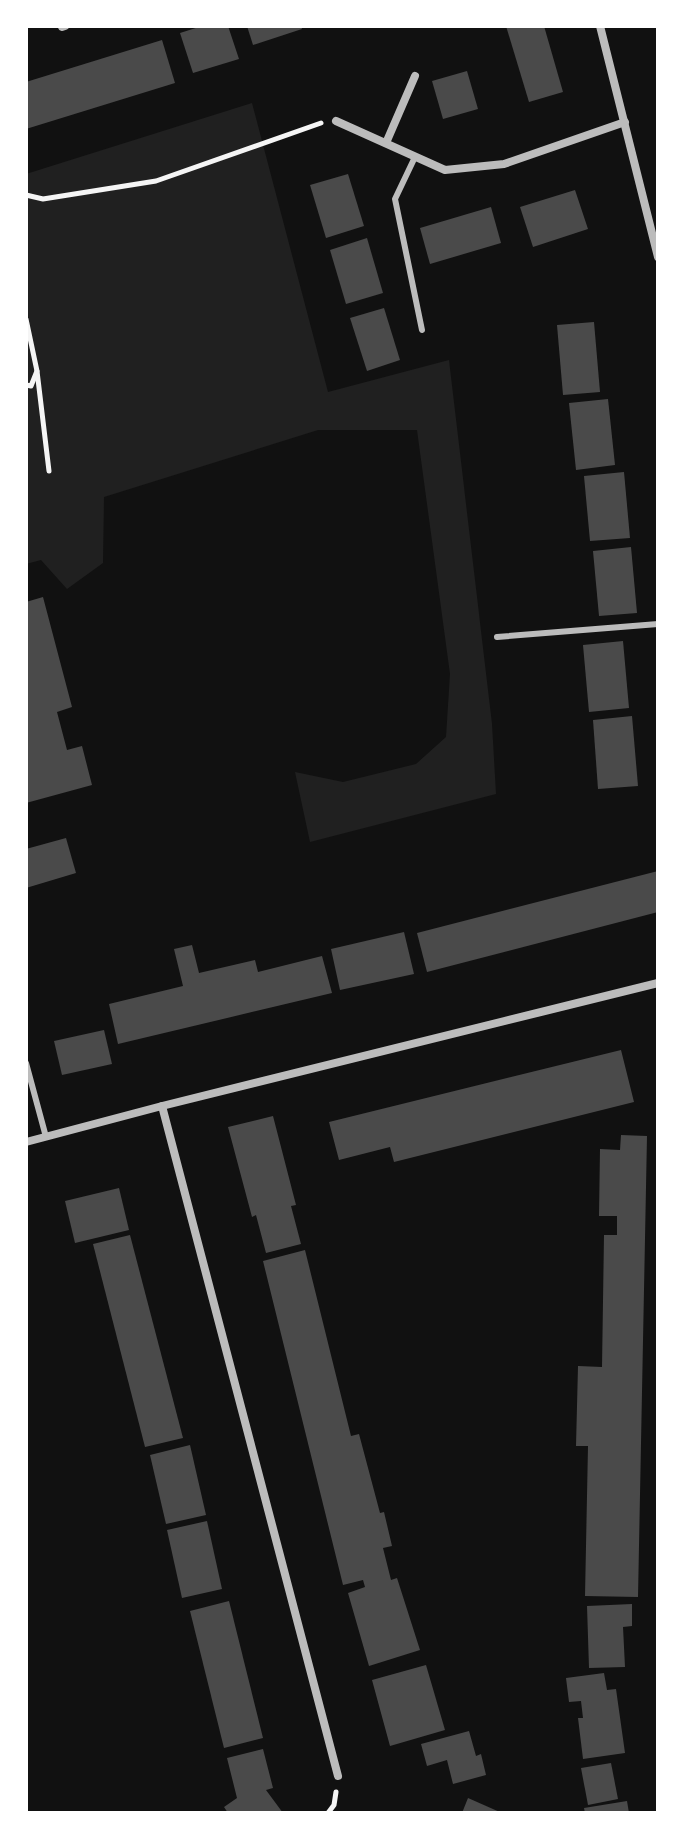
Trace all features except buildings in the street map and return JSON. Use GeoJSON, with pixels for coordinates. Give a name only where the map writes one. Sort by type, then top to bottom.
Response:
{"type":"FeatureCollection","features":[{"type":"Feature","properties":{"kind":"street"},"geometry":{"type":"LineString","coordinates":[[600,26],[653,216],[658,257]]}},
{"type":"Feature","properties":{"kind":"street"},"geometry":{"type":"LineString","coordinates":[[386,143],[415,76]]}},
{"type":"Feature","properties":{"kind":"street"},"geometry":{"type":"LineString","coordinates":[[336,121],[445,170],[504,164],[625,122]]}},
{"type":"Feature","properties":{"kind":"street"},"geometry":{"type":"LineString","coordinates":[[26,1142],[658,983]]}},
{"type":"Feature","properties":{"kind":"street"},"geometry":{"type":"LineString","coordinates":[[162,1106],[338,1776]]}},
{"type":"Feature","properties":{"kind":"lane"},"geometry":{"type":"LineString","coordinates":[[415,157],[395,199],[422,330]]}},
{"type":"Feature","properties":{"kind":"lane"},"geometry":{"type":"LineString","coordinates":[[497,637],[658,624]]}},
{"type":"Feature","properties":{"kind":"lane"},"geometry":{"type":"LineString","coordinates":[[26,1063],[46,1137]]}},
{"type":"Feature","properties":{"kind":"path"},"geometry":{"type":"LineString","coordinates":[[26,195],[43,199],[156,181],[320,123],[336,121]]}},
{"type":"Feature","properties":{"kind":"path"},"geometry":{"type":"LineString","coordinates":[[26,319],[37,371],[49,471]]}},
{"type":"Feature","properties":{"kind":"path"},"geometry":{"type":"LineString","coordinates":[[26,385],[31,386],[37,371]]}},
{"type":"Feature","properties":{"kind":"shaded area"},"geometry":{"type":"Polygon","coordinates":[[[252,103],[328,392],[449,360],[492,724],[496,794],[310,842],[295,772],[343,782],[416,764],[446,737],[450,674],[417,430],[318,430],[104,497],[103,563],[67,589],[41,560],[26,564],[26,174],[252,103]]]}}]}
